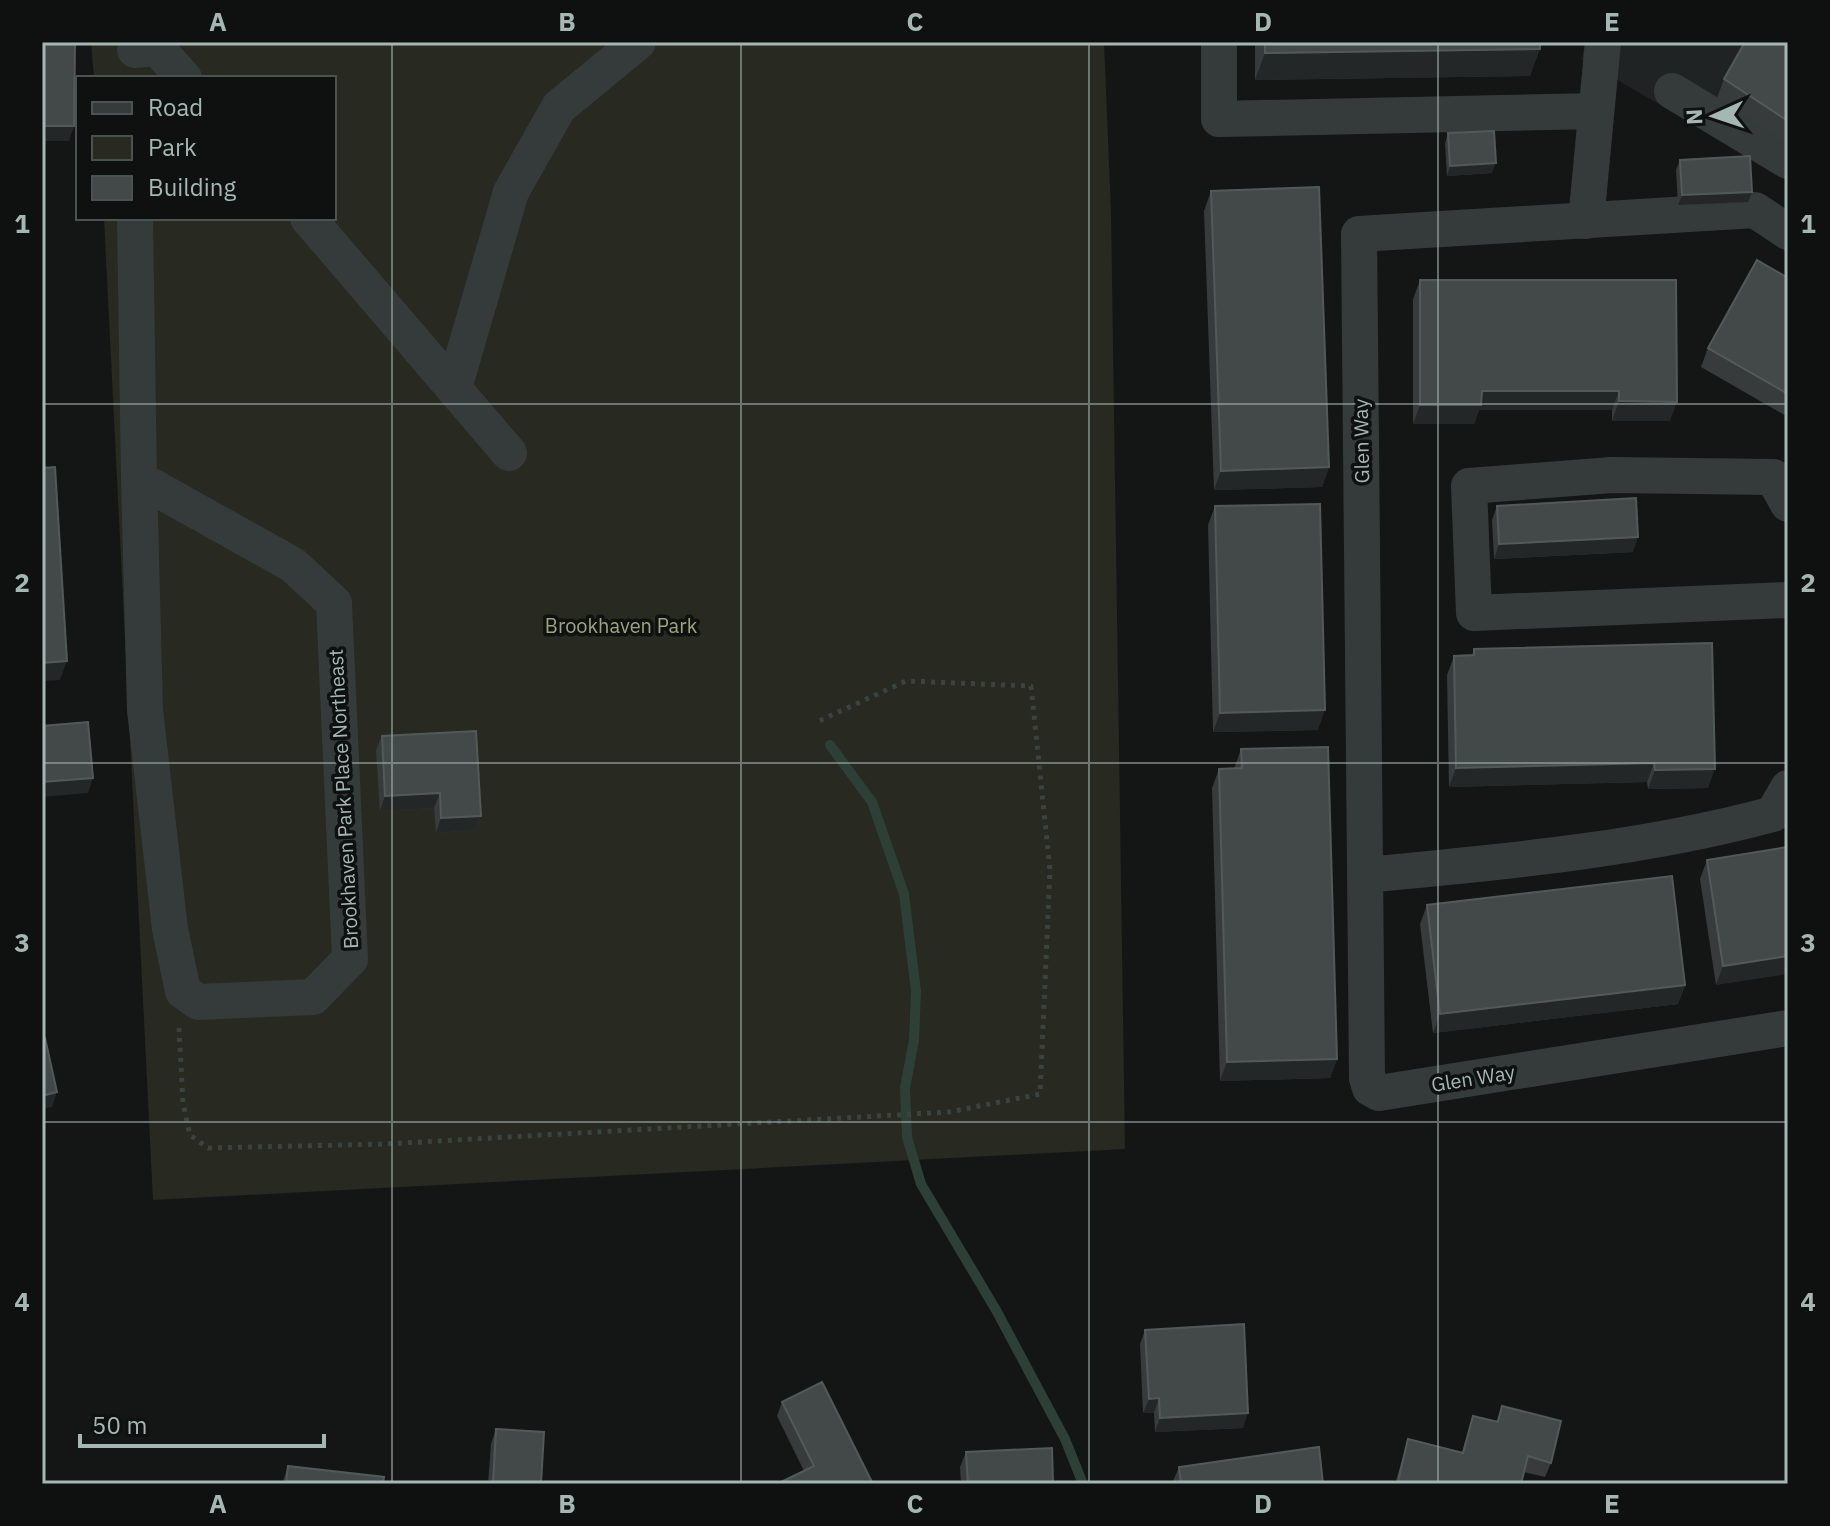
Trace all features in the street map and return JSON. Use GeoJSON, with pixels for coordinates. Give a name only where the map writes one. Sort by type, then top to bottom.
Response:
{"type":"FeatureCollection","features":[{"type":"Feature","properties":{"kind":"street"},"geometry":{"type":"LineString","coordinates":[[454,388],[511,192],[559,107],[638,42]]}},
{"type":"Feature","properties":{"kind":"street"},"geometry":{"type":"LineString","coordinates":[[1219,42],[1219,119],[1595,111]]}},
{"type":"Feature","properties":{"kind":"street"},"geometry":{"type":"LineString","coordinates":[[1586,221],[1603,42]]}},
{"type":"Feature","properties":{"kind":"street"},"geometry":{"type":"LineString","coordinates":[[134,57],[157,48],[182,76]]}},
{"type":"Feature","properties":{"kind":"street"},"geometry":{"type":"LineString","coordinates":[[1672,91],[1788,161]]}},
{"type":"Feature","properties":{"kind":"street","name":"Glen Way"},"geometry":{"type":"LineString","coordinates":[[1788,232],[1755,210],[1359,234],[1367,1078],[1370,1088],[1379,1093],[1788,1028]]}},
{"type":"Feature","properties":{"kind":"street"},"geometry":{"type":"LineString","coordinates":[[135,220],[145,710],[170,929],[183,991]]}},
{"type":"Feature","properties":{"kind":"street"},"geometry":{"type":"LineString","coordinates":[[310,220],[509,453]]}},
{"type":"Feature","properties":{"kind":"street"},"geometry":{"type":"LineString","coordinates":[[1788,504],[1773,477],[1612,475],[1469,486],[1474,613],[1788,600]]}},
{"type":"Feature","properties":{"kind":"street","name":"Brookhaven Park Place Northeast"},"geometry":{"type":"LineString","coordinates":[[139,479],[293,565],[334,603],[350,959],[313,997],[198,1002],[183,991]]}},
{"type":"Feature","properties":{"kind":"street"},"geometry":{"type":"LineString","coordinates":[[1365,875],[1499,863],[1699,834],[1773,814],[1788,788]]}},
{"type":"Feature","properties":{"kind":"path"},"geometry":{"type":"LineString","coordinates":[[183,991],[179,1021],[183,1103],[190,1135],[208,1148],[385,1144],[928,1113],[1040,1094],[1050,870],[1031,686],[906,681],[819,721]]}},
{"type":"Feature","properties":{"kind":"shaded area"},"geometry":{"type":"Polygon","coordinates":[[[1585,42],[1788,42],[1788,180],[1582,59],[1585,42]]]}},
{"type":"Feature","properties":{"kind":"green space","name":"Brookhaven Park"},"geometry":{"type":"Polygon","coordinates":[[[91,42],[1104,42],[1111,212],[1125,1149],[153,1200],[104,220],[336,220],[336,76],[94,76],[91,42]]]}},
{"type":"Feature","properties":{"kind":"building"},"geometry":{"type":"Polygon","coordinates":[[[42,42],[75,42],[74,126],[42,126],[42,42]]]}},
{"type":"Feature","properties":{"kind":"building"},"geometry":{"type":"Polygon","coordinates":[[[1265,42],[1540,42],[1540,49],[1265,53],[1265,42]]]}},
{"type":"Feature","properties":{"kind":"building"},"geometry":{"type":"Polygon","coordinates":[[[1745,42],[1788,42],[1788,121],[1724,79],[1745,42]]]}},
{"type":"Feature","properties":{"kind":"building"},"geometry":{"type":"Polygon","coordinates":[[[1494,131],[1496,163],[1450,166],[1448,133],[1494,131]]]}},
{"type":"Feature","properties":{"kind":"building"},"geometry":{"type":"Polygon","coordinates":[[[1750,156],[1752,192],[1682,195],[1680,160],[1750,156]]]}},
{"type":"Feature","properties":{"kind":"building"},"geometry":{"type":"Polygon","coordinates":[[[1319,187],[1329,467],[1221,471],[1211,191],[1319,187]]]}},
{"type":"Feature","properties":{"kind":"building"},"geometry":{"type":"Polygon","coordinates":[[[1757,260],[1788,278],[1788,394],[1708,348],[1757,260]]]}},
{"type":"Feature","properties":{"kind":"building"},"geometry":{"type":"Polygon","coordinates":[[[1420,280],[1676,280],[1677,402],[1619,401],[1619,391],[1482,391],[1481,405],[1420,405],[1420,280]]]}},
{"type":"Feature","properties":{"kind":"building"},"geometry":{"type":"Polygon","coordinates":[[[55,467],[67,661],[42,663],[42,468],[55,467]]]}},
{"type":"Feature","properties":{"kind":"building"},"geometry":{"type":"Polygon","coordinates":[[[1636,498],[1638,537],[1499,544],[1497,506],[1636,498]]]}},
{"type":"Feature","properties":{"kind":"building"},"geometry":{"type":"Polygon","coordinates":[[[1320,504],[1325,710],[1220,713],[1215,506],[1320,504]]]}},
{"type":"Feature","properties":{"kind":"building"},"geometry":{"type":"Polygon","coordinates":[[[1712,643],[1715,769],[1655,770],[1654,763],[1456,768],[1454,656],[1474,655],[1474,649],[1712,643]]]}},
{"type":"Feature","properties":{"kind":"building"},"geometry":{"type":"Polygon","coordinates":[[[88,722],[93,778],[42,782],[42,726],[88,722]]]}},
{"type":"Feature","properties":{"kind":"building"},"geometry":{"type":"Polygon","coordinates":[[[476,731],[481,816],[441,818],[440,793],[385,796],[382,736],[476,731]]]}},
{"type":"Feature","properties":{"kind":"building"},"geometry":{"type":"Polygon","coordinates":[[[1328,747],[1337,1059],[1227,1062],[1219,769],[1242,768],[1241,749],[1328,747]]]}},
{"type":"Feature","properties":{"kind":"building"},"geometry":{"type":"Polygon","coordinates":[[[1788,847],[1788,956],[1723,966],[1707,860],[1788,847]]]}},
{"type":"Feature","properties":{"kind":"building"},"geometry":{"type":"Polygon","coordinates":[[[1672,876],[1685,985],[1440,1014],[1427,905],[1672,876]]]}},
{"type":"Feature","properties":{"kind":"building"},"geometry":{"type":"Polygon","coordinates":[[[42,1038],[45,1038],[57,1092],[42,1096],[42,1038]]]}},
{"type":"Feature","properties":{"kind":"building"},"geometry":{"type":"Polygon","coordinates":[[[1244,1324],[1248,1413],[1160,1418],[1159,1398],[1149,1399],[1145,1330],[1244,1324]]]}},
{"type":"Feature","properties":{"kind":"building"},"geometry":{"type":"Polygon","coordinates":[[[822,1382],[873,1484],[777,1484],[814,1466],[782,1402],[822,1382]]]}},
{"type":"Feature","properties":{"kind":"building"},"geometry":{"type":"Polygon","coordinates":[[[1502,1406],[1561,1421],[1551,1463],[1528,1456],[1521,1484],[1411,1484],[1398,1481],[1408,1439],[1463,1453],[1473,1416],[1498,1422],[1502,1406]]]}},
{"type":"Feature","properties":{"kind":"building"},"geometry":{"type":"Polygon","coordinates":[[[496,1429],[544,1432],[541,1484],[493,1484],[496,1429]]]}},
{"type":"Feature","properties":{"kind":"building"},"geometry":{"type":"Polygon","coordinates":[[[1319,1447],[1323,1484],[1181,1484],[1179,1467],[1319,1447]]]}},
{"type":"Feature","properties":{"kind":"building"},"geometry":{"type":"Polygon","coordinates":[[[1052,1448],[1053,1484],[968,1484],[966,1452],[1052,1448]]]}},
{"type":"Feature","properties":{"kind":"building"},"geometry":{"type":"Polygon","coordinates":[[[288,1466],[384,1477],[383,1484],[286,1484],[288,1466]]]}},
{"type":"Feature","properties":{"kind":"waterway"},"geometry":{"type":"LineString","coordinates":[[830,745],[872,802],[904,894],[916,991],[914,1040],[905,1088],[907,1137],[921,1184],[996,1310],[1065,1439],[1083,1484]]}}]}
